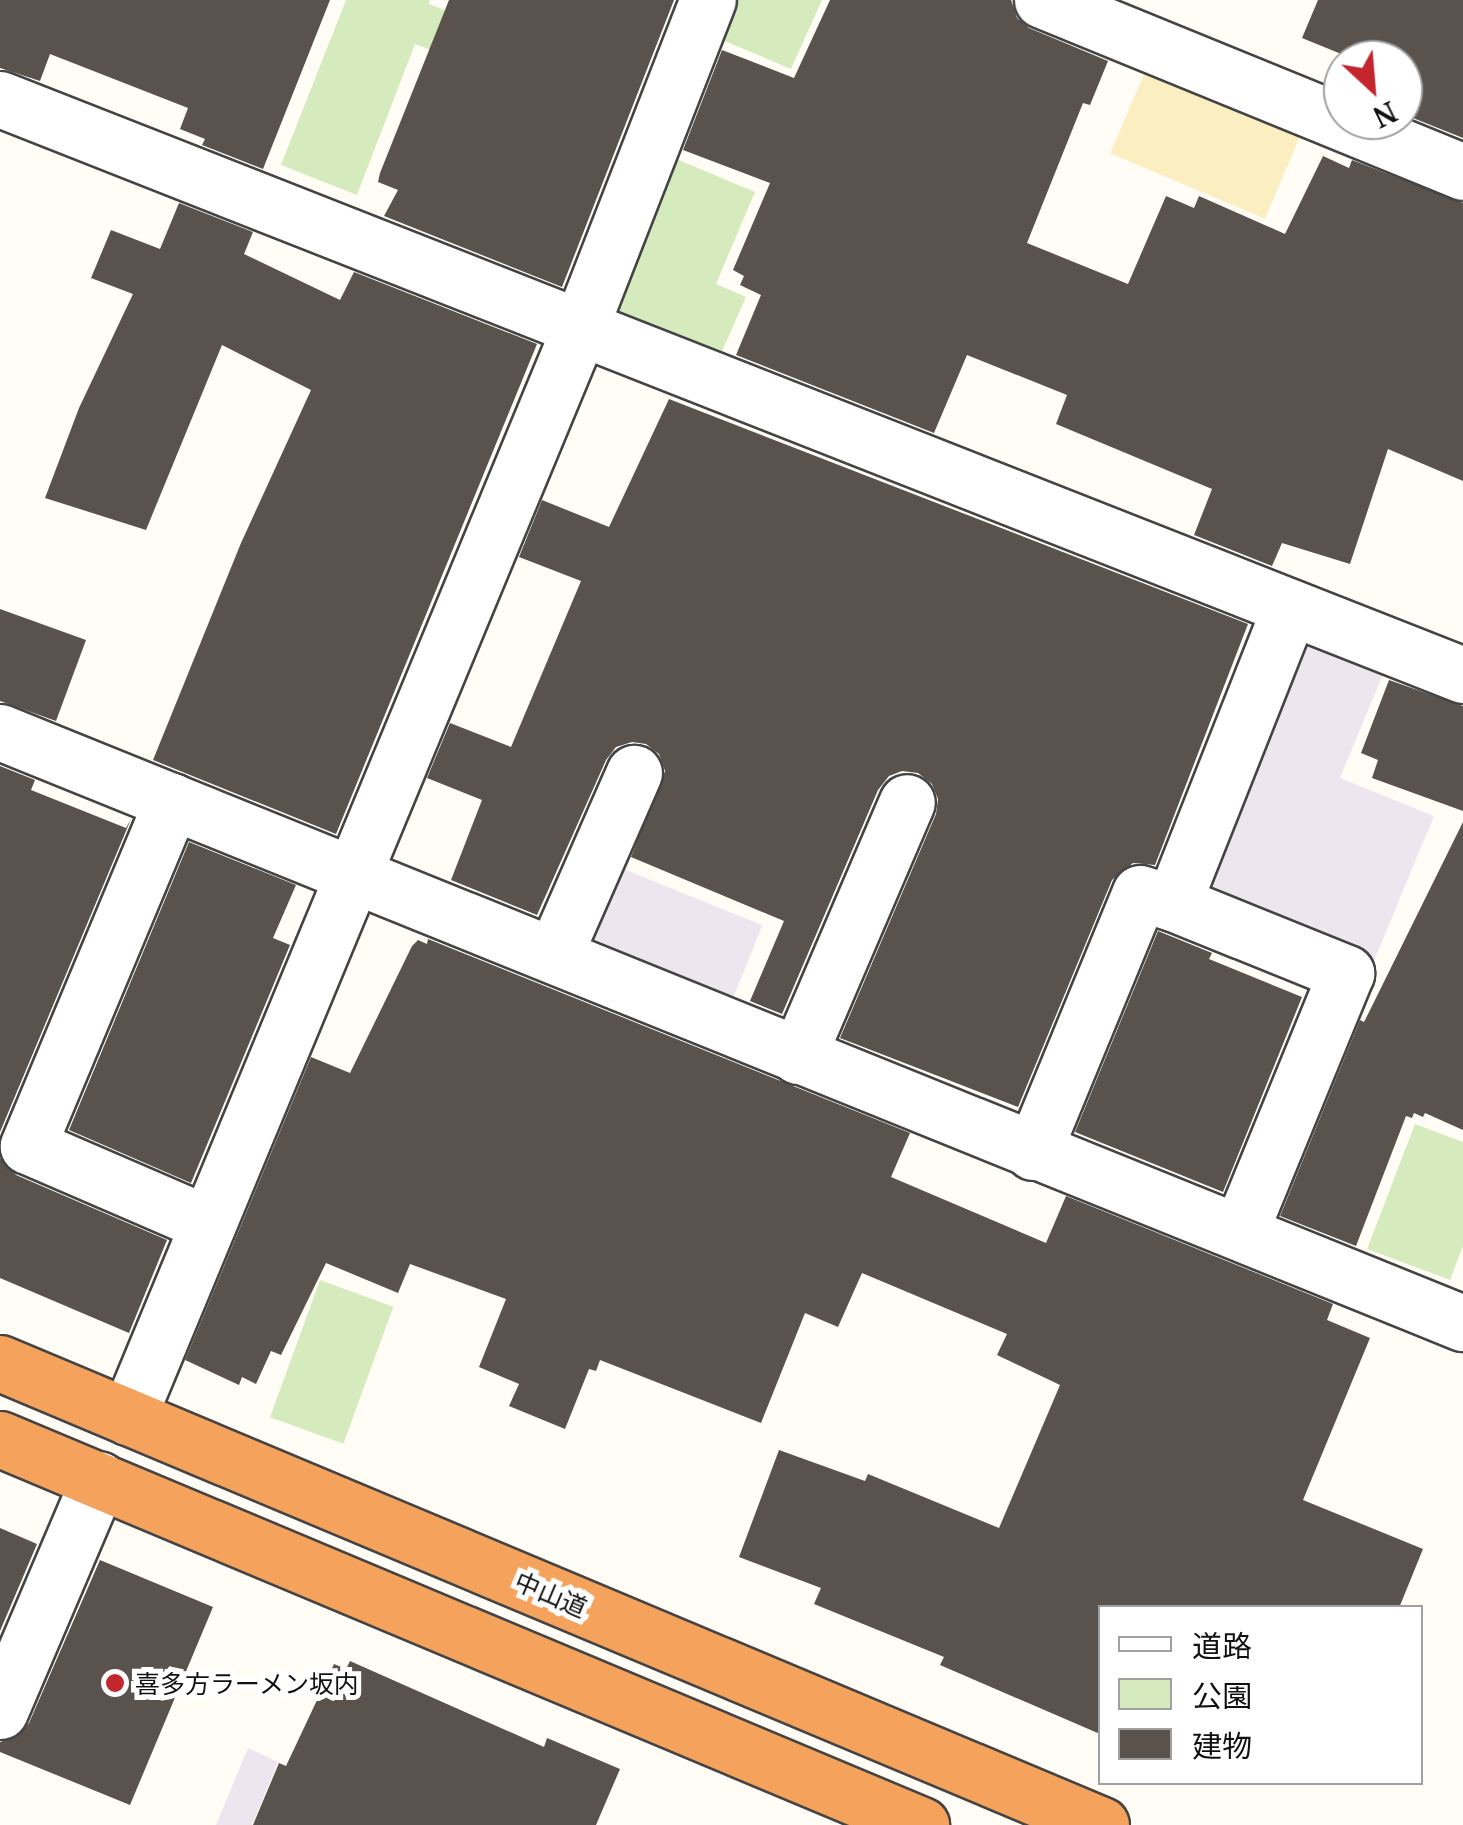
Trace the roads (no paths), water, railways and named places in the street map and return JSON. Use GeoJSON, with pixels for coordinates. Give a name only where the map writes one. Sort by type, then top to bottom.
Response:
{"type":"FeatureCollection","features":[{"type":"Feature","properties":{"kind":"highway","name":"中山道"},"geometry":{"type":"LineString","coordinates":[[0,1363],[1102,1825]]}},
{"type":"Feature","properties":{"kind":"highway"},"geometry":{"type":"LineString","coordinates":[[0,1438],[921,1825]]}},
{"type":"Feature","properties":{"kind":"street"},"geometry":{"type":"LineString","coordinates":[[128,1417],[581,324],[708,0]]}},
{"type":"Feature","properties":{"kind":"street"},"geometry":{"type":"LineString","coordinates":[[1042,0],[1463,172]]}},
{"type":"Feature","properties":{"kind":"street"},"geometry":{"type":"LineString","coordinates":[[0,99],[581,324],[1463,675]]}},
{"type":"Feature","properties":{"kind":"street"},"geometry":{"type":"LineString","coordinates":[[1174,903],[1290,607]]}},
{"type":"Feature","properties":{"kind":"street"},"geometry":{"type":"LineString","coordinates":[[0,732],[1463,1323]]}},
{"type":"Feature","properties":{"kind":"street"},"geometry":{"type":"LineString","coordinates":[[554,956],[634,773]]}},
{"type":"Feature","properties":{"kind":"street"},"geometry":{"type":"LineString","coordinates":[[172,801],[28,1146],[208,1224]]}},
{"type":"Feature","properties":{"kind":"street"},"geometry":{"type":"LineString","coordinates":[[798,1056],[908,802]]}},
{"type":"Feature","properties":{"kind":"street"},"geometry":{"type":"LineString","coordinates":[[1033,1152],[1140,894],[1174,903],[1346,973],[1240,1232]]}},
{"type":"Feature","properties":{"kind":"street"},"geometry":{"type":"LineString","coordinates":[[0,1711],[99,1479]]}},
{"type":"Feature","properties":{"kind":"place","name":"喜多方ラーメン坂内"},"geometry":{"type":"Point","coordinates":[115,1683]}}]}
